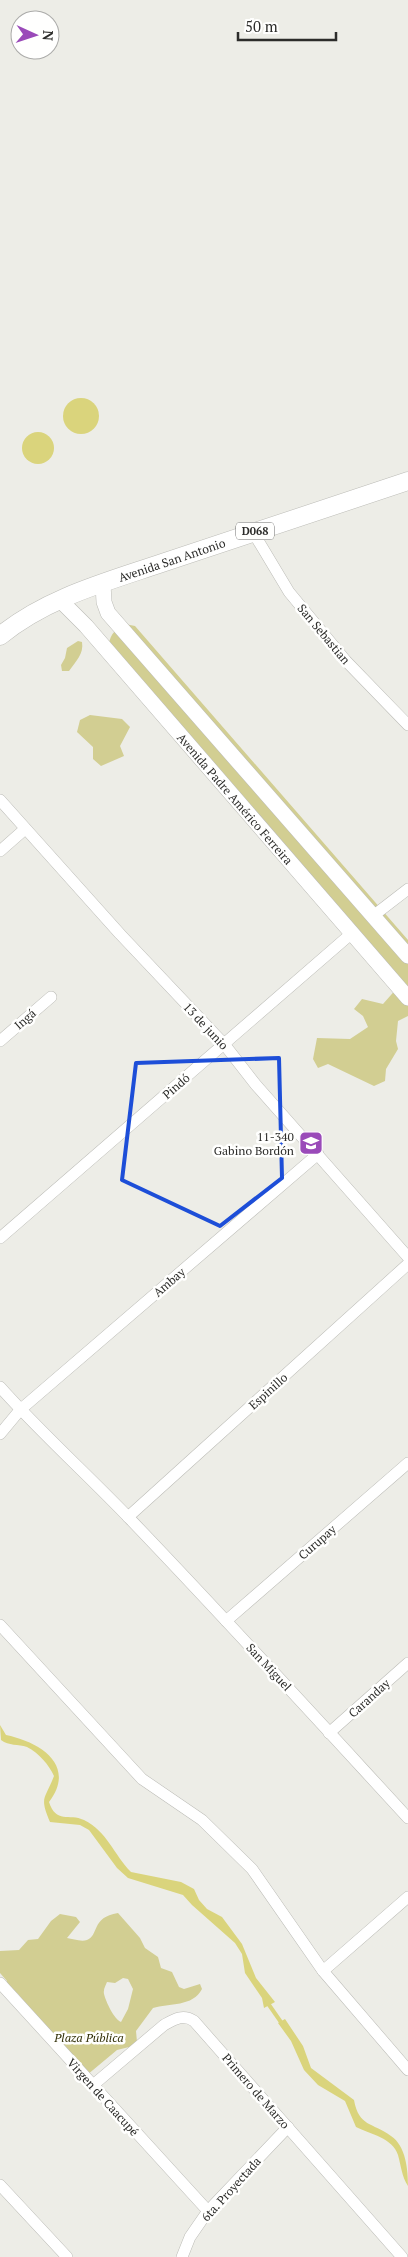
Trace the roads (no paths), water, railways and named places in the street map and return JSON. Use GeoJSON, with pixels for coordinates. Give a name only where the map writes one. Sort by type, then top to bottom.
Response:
{"type":"FeatureCollection","features":[{"type":"Feature","properties":{"kind":"main road","name":"Avenida San Antonio"},"geometry":{"type":"LineString","coordinates":[[0,636],[34,612],[60,600],[253,532],[408,481]]}},
{"type":"Feature","properties":{"kind":"street","name":"San Sebastian"},"geometry":{"type":"LineString","coordinates":[[253,532],[289,592],[346,661],[408,725]]}},
{"type":"Feature","properties":{"kind":"street"},"geometry":{"type":"LineString","coordinates":[[86,626],[108,613],[104,602],[103,584]]}},
{"type":"Feature","properties":{"kind":"street","name":"Avenida Padre Américo Ferreira"},"geometry":{"type":"LineString","coordinates":[[60,600],[86,626],[408,998]]}},
{"type":"Feature","properties":{"kind":"street","name":"Avenida Padre Américo Ferreira"},"geometry":{"type":"LineString","coordinates":[[108,613],[408,956]]}},
{"type":"Feature","properties":{"kind":"street","name":"13 de junio"},"geometry":{"type":"LineString","coordinates":[[0,800],[120,934],[224,1044],[256,1085],[408,1257]]}},
{"type":"Feature","properties":{"kind":"street"},"geometry":{"type":"LineString","coordinates":[[0,851],[26,828]]}},
{"type":"Feature","properties":{"kind":"street"},"geometry":{"type":"LineString","coordinates":[[373,916],[408,889]]}},
{"type":"Feature","properties":{"kind":"street","name":"Pindó"},"geometry":{"type":"LineString","coordinates":[[0,1238],[352,933]]}},
{"type":"Feature","properties":{"kind":"street","name":"Ingá"},"geometry":{"type":"LineString","coordinates":[[0,1041],[50,997]]}},
{"type":"Feature","properties":{"kind":"street","name":"Ambay"},"geometry":{"type":"LineString","coordinates":[[0,1434],[20,1410],[318,1154]]}},
{"type":"Feature","properties":{"kind":"street","name":"Espinillo"},"geometry":{"type":"LineString","coordinates":[[128,1517],[408,1264]]}},
{"type":"Feature","properties":{"kind":"street","name":"San Miguel"},"geometry":{"type":"LineString","coordinates":[[0,1386],[20,1410],[128,1517],[408,1818]]}},
{"type":"Feature","properties":{"kind":"street","name":"Curupay"},"geometry":{"type":"LineString","coordinates":[[226,1621],[408,1463]]}},
{"type":"Feature","properties":{"kind":"street"},"geometry":{"type":"LineString","coordinates":[[0,1625],[142,1779],[202,1820],[252,1869],[323,1971],[408,2070]]}},
{"type":"Feature","properties":{"kind":"street","name":"Caranday"},"geometry":{"type":"LineString","coordinates":[[329,1733],[408,1662]]}},
{"type":"Feature","properties":{"kind":"street"},"geometry":{"type":"LineString","coordinates":[[323,1971],[408,1896]]}},
{"type":"Feature","properties":{"kind":"street","name":"Virgen de Caacupé"},"geometry":{"type":"LineString","coordinates":[[0,1983],[208,2211]]}},
{"type":"Feature","properties":{"kind":"street","name":"Primero de Marzo"},"geometry":{"type":"LineString","coordinates":[[92,2086],[164,2025],[175,2018],[187,2017],[194,2021],[402,2257]]}},
{"type":"Feature","properties":{"kind":"street","name":"6ta. Proyectada"},"geometry":{"type":"LineString","coordinates":[[182,2257],[190,2237],[208,2211],[288,2127]]}},
{"type":"Feature","properties":{"kind":"street"},"geometry":{"type":"LineString","coordinates":[[0,2185],[67,2257]]}},
{"type":"Feature","properties":{"kind":"waterway"},"geometry":{"type":"LineString","coordinates":[[267,2002],[283,2025]]}},
{"type":"Feature","properties":{"kind":"place","name":"11-340 Gabino Bordón"},"geometry":{"type":"Point","coordinates":[311,1143]}},
{"type":"Feature","properties":{"kind":"park label","name":"Plaza Pública"},"geometry":{"type":"Point","coordinates":[89,2037]}}]}
